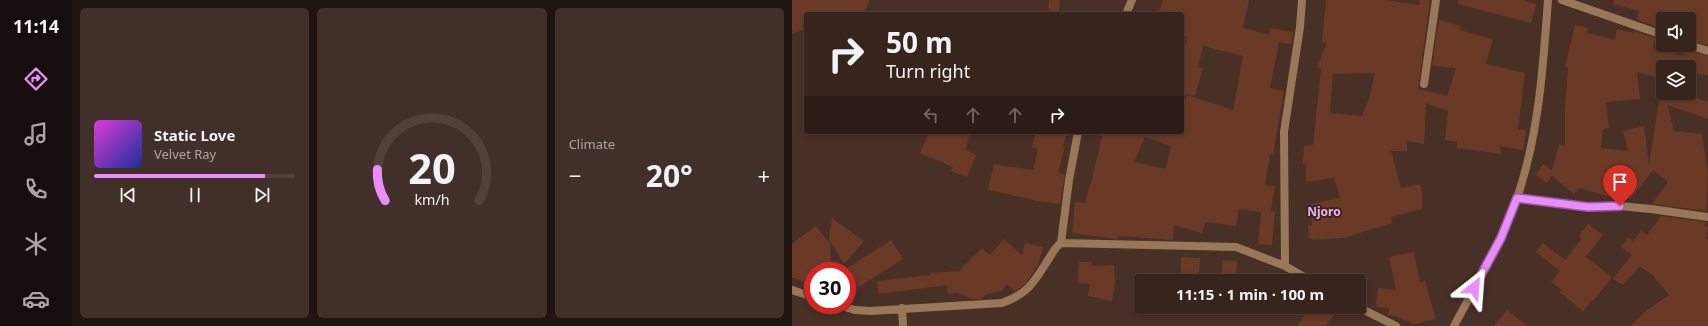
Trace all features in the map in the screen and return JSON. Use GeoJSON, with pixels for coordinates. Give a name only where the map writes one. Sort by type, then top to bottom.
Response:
{"type":"FeatureCollection","features":[{"type":"Feature","properties":{"kind":"street"},"geometry":{"type":"LineString","coordinates":[[1127,12],[1132,0]]}},
{"type":"Feature","properties":{"kind":"street"},"geometry":{"type":"LineString","coordinates":[[1285,266],[1284,132],[1300,27],[1302,0]]}},
{"type":"Feature","properties":{"kind":"street"},"geometry":{"type":"LineString","coordinates":[[1424,84],[1436,0]]}},
{"type":"Feature","properties":{"kind":"street"},"geometry":{"type":"LineString","coordinates":[[1454,326],[1501,238],[1517,198],[1534,137],[1548,0]]}},
{"type":"Feature","properties":{"kind":"street"},"geometry":{"type":"LineString","coordinates":[[1562,0],[1656,33]]}},
{"type":"Feature","properties":{"kind":"street"},"geometry":{"type":"LineString","coordinates":[[1696,47],[1708,51]]}},
{"type":"Feature","properties":{"kind":"street"},"geometry":{"type":"LineString","coordinates":[[856,310],[1002,303],[1020,295],[1032,285],[1055,249],[1061,243],[1069,180],[1078,134]]}},
{"type":"Feature","properties":{"kind":"street"},"geometry":{"type":"LineString","coordinates":[[1517,198],[1588,207],[1620,206],[1651,209],[1708,217]]}},
{"type":"Feature","properties":{"kind":"street"},"geometry":{"type":"LineString","coordinates":[[1061,243],[1236,247],[1285,266],[1299,274]]}},
{"type":"Feature","properties":{"kind":"street"},"geometry":{"type":"LineString","coordinates":[[792,290],[804,294]]}},
{"type":"Feature","properties":{"kind":"street"},"geometry":{"type":"LineString","coordinates":[[902,308],[903,326]]}},
{"type":"Feature","properties":{"kind":"street"},"geometry":{"type":"LineString","coordinates":[[1366,311],[1396,326]]}},
{"type":"Feature","properties":{"kind":"building"},"geometry":{"type":"Polygon","coordinates":[[[792,0],[870,0],[864,12],[804,12],[804,30],[792,33],[792,0]]]}},
{"type":"Feature","properties":{"kind":"building"},"geometry":{"type":"Polygon","coordinates":[[[1049,0],[1060,0],[1059,12],[1048,12],[1049,0]]]}},
{"type":"Feature","properties":{"kind":"building"},"geometry":{"type":"Polygon","coordinates":[[[1163,0],[1249,0],[1243,28],[1269,35],[1270,28],[1293,32],[1291,44],[1279,42],[1270,88],[1284,91],[1273,155],[1270,154],[1265,185],[1275,186],[1271,211],[1275,212],[1272,245],[1258,244],[1261,212],[1239,209],[1236,226],[1205,222],[1202,233],[1174,225],[1173,240],[1119,236],[1118,239],[1072,233],[1075,202],[1085,203],[1103,134],[1184,134],[1184,105],[1187,95],[1233,110],[1243,56],[1203,46],[1198,67],[1203,68],[1195,96],[1184,93],[1184,51],[1187,37],[1184,36],[1184,12],[1159,12],[1163,0]],[[1145,137],[1134,162],[1166,169],[1171,146],[1145,137]]]}},
{"type":"Feature","properties":{"kind":"building"},"geometry":{"type":"Polygon","coordinates":[[[1326,0],[1387,0],[1419,5],[1420,0],[1430,0],[1418,89],[1447,96],[1456,68],[1432,66],[1439,20],[1461,26],[1459,30],[1493,39],[1486,64],[1525,73],[1518,129],[1526,130],[1523,150],[1499,146],[1502,154],[1457,148],[1457,142],[1445,140],[1448,111],[1426,103],[1424,144],[1407,141],[1407,151],[1391,151],[1401,188],[1420,184],[1422,209],[1391,217],[1392,223],[1343,238],[1312,240],[1309,238],[1308,225],[1312,225],[1311,204],[1340,198],[1334,178],[1306,182],[1306,164],[1303,164],[1304,146],[1313,145],[1321,69],[1317,67],[1327,43],[1322,42],[1326,0]],[[1375,73],[1333,74],[1330,113],[1362,116],[1370,96],[1375,73]]]}},
{"type":"Feature","properties":{"kind":"building"},"geometry":{"type":"Polygon","coordinates":[[[1458,0],[1523,0],[1536,4],[1531,23],[1458,4],[1458,0]]]}},
{"type":"Feature","properties":{"kind":"building"},"geometry":{"type":"Polygon","coordinates":[[[1614,0],[1708,0],[1708,45],[1696,42],[1696,12],[1656,12],[1656,26],[1637,20],[1639,11],[1613,4],[1614,0]]]}},
{"type":"Feature","properties":{"kind":"building"},"geometry":{"type":"Polygon","coordinates":[[[1575,25],[1588,28],[1587,33],[1615,40],[1617,29],[1634,33],[1634,31],[1655,38],[1653,48],[1656,49],[1656,52],[1668,52],[1683,56],[1685,52],[1695,52],[1708,56],[1708,75],[1696,74],[1696,60],[1656,60],[1656,77],[1637,72],[1640,99],[1606,102],[1609,128],[1603,129],[1601,148],[1628,151],[1623,131],[1644,126],[1649,165],[1659,100],[1696,100],[1696,98],[1708,102],[1708,119],[1667,105],[1674,131],[1702,134],[1708,173],[1706,211],[1652,204],[1668,182],[1653,170],[1631,199],[1617,192],[1615,198],[1579,188],[1574,194],[1552,176],[1547,183],[1536,175],[1543,164],[1552,170],[1559,144],[1565,146],[1565,109],[1568,67],[1565,67],[1575,25]]]}},
{"type":"Feature","properties":{"kind":"building"},"geometry":{"type":"Polygon","coordinates":[[[928,134],[970,134],[966,150],[976,155],[967,177],[951,171],[953,167],[920,153],[928,134]]]}},
{"type":"Feature","properties":{"kind":"building"},"geometry":{"type":"Polygon","coordinates":[[[1035,134],[1066,134],[1063,147],[1065,147],[1058,173],[1065,174],[1060,204],[1034,201],[988,190],[994,164],[1033,170],[1038,149],[1032,147],[1035,134]]]}},
{"type":"Feature","properties":{"kind":"building"},"geometry":{"type":"Polygon","coordinates":[[[1661,216],[1705,222],[1704,226],[1708,227],[1706,239],[1708,239],[1708,326],[1630,326],[1645,312],[1669,295],[1652,275],[1640,266],[1623,285],[1613,279],[1632,255],[1621,247],[1628,237],[1633,241],[1641,230],[1647,235],[1661,216]]]}},
{"type":"Feature","properties":{"kind":"building"},"geometry":{"type":"Polygon","coordinates":[[[832,218],[864,241],[846,262],[843,262],[829,240],[832,218]]]}},
{"type":"Feature","properties":{"kind":"building"},"geometry":{"type":"Polygon","coordinates":[[[1588,224],[1603,235],[1586,257],[1612,277],[1583,311],[1560,292],[1562,290],[1551,282],[1560,271],[1536,252],[1543,243],[1565,260],[1582,239],[1579,236],[1588,224]]]}},
{"type":"Feature","properties":{"kind":"building"},"geometry":{"type":"Polygon","coordinates":[[[816,226],[830,244],[831,262],[804,262],[804,282],[792,277],[792,244],[816,226]]]}},
{"type":"Feature","properties":{"kind":"building"},"geometry":{"type":"Polygon","coordinates":[[[1004,239],[1022,255],[1025,243],[1043,247],[1038,265],[1026,283],[1015,291],[1007,284],[1002,291],[986,294],[982,299],[972,299],[957,293],[948,294],[947,285],[879,294],[877,281],[931,275],[931,273],[959,271],[982,248],[990,255],[1004,239]]]}},
{"type":"Feature","properties":{"kind":"building"},"geometry":{"type":"Polygon","coordinates":[[[891,240],[903,259],[859,287],[856,282],[856,262],[891,240]]]}},
{"type":"Feature","properties":{"kind":"building"},"geometry":{"type":"Polygon","coordinates":[[[1414,252],[1420,282],[1425,281],[1436,319],[1414,324],[1396,316],[1388,315],[1389,308],[1376,307],[1378,288],[1396,290],[1389,257],[1414,252]]]}},
{"type":"Feature","properties":{"kind":"building"},"geometry":{"type":"Polygon","coordinates":[[[1181,257],[1200,258],[1199,274],[1181,273],[1181,257]]]}},
{"type":"Feature","properties":{"kind":"building"},"geometry":{"type":"Polygon","coordinates":[[[1223,260],[1237,261],[1236,274],[1221,274],[1223,260]]]}},
{"type":"Feature","properties":{"kind":"building"},"geometry":{"type":"Polygon","coordinates":[[[1079,262],[1092,262],[1092,266],[1114,265],[1115,283],[1112,301],[1088,296],[1090,284],[1078,283],[1079,262]]]}},
{"type":"Feature","properties":{"kind":"building"},"geometry":{"type":"Polygon","coordinates":[[[1507,310],[1527,326],[1494,326],[1507,310]]]}},
{"type":"Feature","properties":{"kind":"building"},"geometry":{"type":"Polygon","coordinates":[[[1305,314],[1335,314],[1326,326],[1297,326],[1305,314]]]}},
{"type":"Feature","properties":{"kind":"district","name":"Njoro"},"geometry":{"type":"Point","coordinates":[1324,212]}},
{"type":"Feature","properties":{"kind":"route"},"geometry":{"type":"LineString","coordinates":[[1474,288],[1501,238],[1517,198],[1588,207],[1620,206]]}}]}
